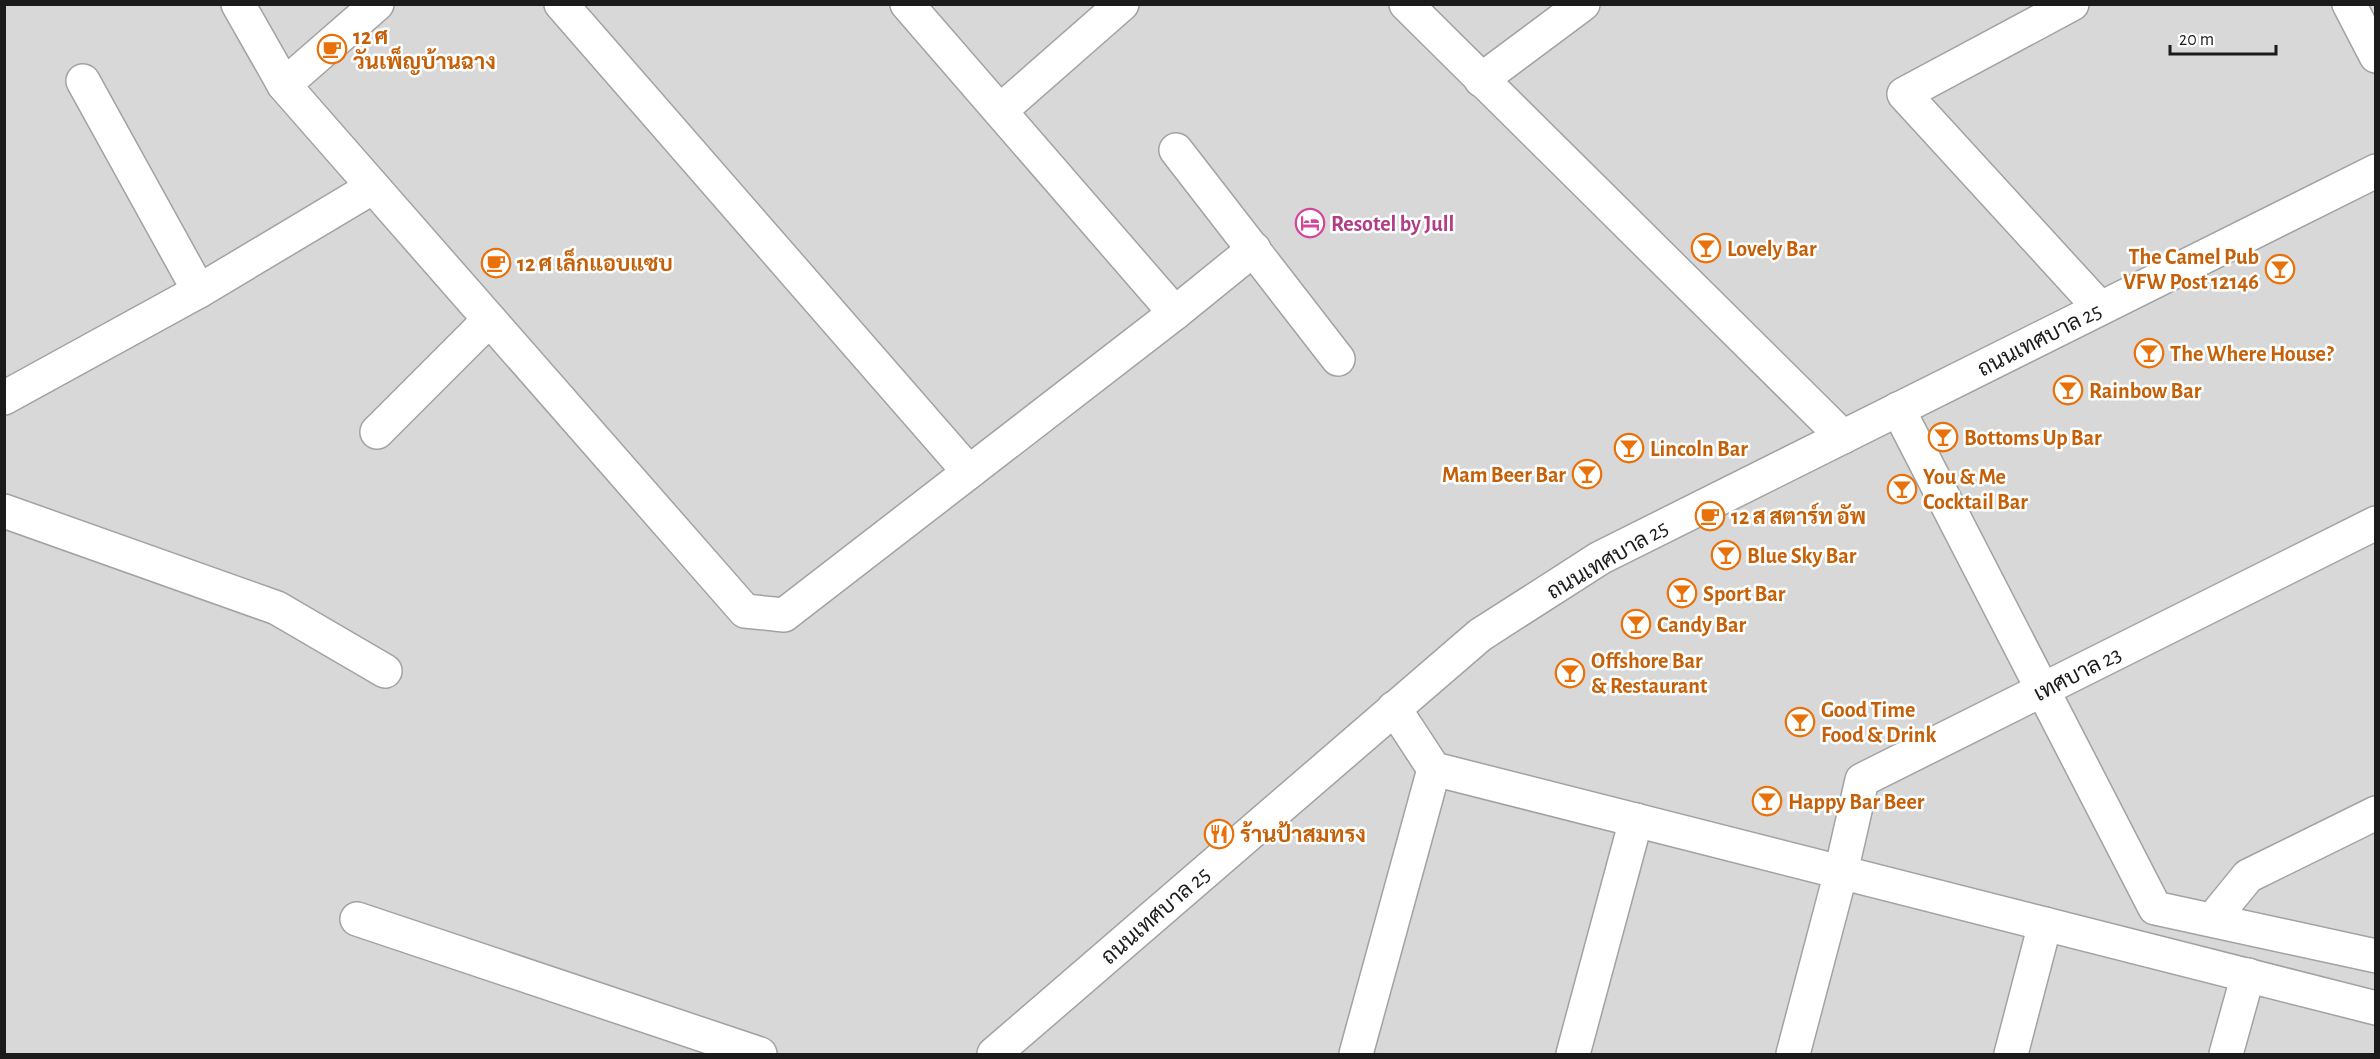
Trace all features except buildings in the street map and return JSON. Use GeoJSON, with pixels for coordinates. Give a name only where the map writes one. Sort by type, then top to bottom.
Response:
{"type":"FeatureCollection","features":[{"type":"Feature","properties":{"kind":"street"},"geometry":{"type":"LineString","coordinates":[[238,4],[284,85],[745,611],[784,615],[1175,313],[1254,249]]}},
{"type":"Feature","properties":{"kind":"street"},"geometry":{"type":"LineString","coordinates":[[284,85],[377,4]]}},
{"type":"Feature","properties":{"kind":"street"},"geometry":{"type":"LineString","coordinates":[[561,4],[969,472]]}},
{"type":"Feature","properties":{"kind":"street"},"geometry":{"type":"LineString","coordinates":[[907,4],[1175,313]]}},
{"type":"Feature","properties":{"kind":"street"},"geometry":{"type":"LineString","coordinates":[[1000,111],[1122,4]]}},
{"type":"Feature","properties":{"kind":"street"},"geometry":{"type":"LineString","coordinates":[[1406,4],[1843,437]]}},
{"type":"Feature","properties":{"kind":"street"},"geometry":{"type":"LineString","coordinates":[[1481,80],[1582,4]]}},
{"type":"Feature","properties":{"kind":"street"},"geometry":{"type":"LineString","coordinates":[[2072,4],[1904,94],[2100,308]]}},
{"type":"Feature","properties":{"kind":"street"},"geometry":{"type":"LineString","coordinates":[[2349,4],[2376,56]]}},
{"type":"Feature","properties":{"kind":"street"},"geometry":{"type":"LineString","coordinates":[[83,81],[199,291]]}},
{"type":"Feature","properties":{"kind":"street"},"geometry":{"type":"LineString","coordinates":[[1176,150],[1338,359]]}},
{"type":"Feature","properties":{"kind":"street","name":"ถนนเทศบาล 25"},"geometry":{"type":"LineString","coordinates":[[994,1054],[1480,635],[1600,558],[2376,171]]}},
{"type":"Feature","properties":{"kind":"street"},"geometry":{"type":"LineString","coordinates":[[4,398],[199,291],[373,187]]}},
{"type":"Feature","properties":{"kind":"street"},"geometry":{"type":"LineString","coordinates":[[377,432],[489,320]]}},
{"type":"Feature","properties":{"kind":"street"},"geometry":{"type":"LineString","coordinates":[[1898,409],[2155,908],[2376,956]]}},
{"type":"Feature","properties":{"kind":"street"},"geometry":{"type":"LineString","coordinates":[[4,511],[277,608],[385,671]]}},
{"type":"Feature","properties":{"kind":"street","name":"เทศบาล 23"},"geometry":{"type":"LineString","coordinates":[[1841,872],[1862,780],[2376,523]]}},
{"type":"Feature","properties":{"kind":"street"},"geometry":{"type":"LineString","coordinates":[[1394,708],[1434,769],[2376,1008]]}},
{"type":"Feature","properties":{"kind":"street"},"geometry":{"type":"LineString","coordinates":[[1356,1054],[1434,769]]}},
{"type":"Feature","properties":{"kind":"street"},"geometry":{"type":"LineString","coordinates":[[2212,919],[2248,876],[2376,813]]}},
{"type":"Feature","properties":{"kind":"street"},"geometry":{"type":"LineString","coordinates":[[1573,1054],[1636,820]]}},
{"type":"Feature","properties":{"kind":"street"},"geometry":{"type":"LineString","coordinates":[[1793,1054],[1841,872]]}},
{"type":"Feature","properties":{"kind":"street"},"geometry":{"type":"LineString","coordinates":[[357,919],[760,1054]]}},
{"type":"Feature","properties":{"kind":"street"},"geometry":{"type":"LineString","coordinates":[[2011,1054],[2044,924]]}},
{"type":"Feature","properties":{"kind":"street"},"geometry":{"type":"LineString","coordinates":[[2226,1054],[2248,975]]}},
{"type":"Feature","properties":{"kind":"shaded area"},"geometry":{"type":"Polygon","coordinates":[[[5,5],[2375,5],[2375,1054],[5,1054],[5,5]]]}},
{"type":"Feature","properties":{"kind":"place","name":"12 ศ วันเพ็ญบ้านฉาง"},"geometry":{"type":"Point","coordinates":[332,49]}},
{"type":"Feature","properties":{"kind":"place","name":"Resotel by Jull"},"geometry":{"type":"Point","coordinates":[1310,223]}},
{"type":"Feature","properties":{"kind":"place","name":"Lovely Bar"},"geometry":{"type":"Point","coordinates":[1706,248]}},
{"type":"Feature","properties":{"kind":"place","name":"12 ศ เล็กแอบแซบ"},"geometry":{"type":"Point","coordinates":[496,263]}},
{"type":"Feature","properties":{"kind":"place","name":"The Camel Pub VFW Post 12146"},"geometry":{"type":"Point","coordinates":[2280,269]}},
{"type":"Feature","properties":{"kind":"place","name":"The Where House?"},"geometry":{"type":"Point","coordinates":[2149,353]}},
{"type":"Feature","properties":{"kind":"place","name":"Rainbow Bar"},"geometry":{"type":"Point","coordinates":[2068,390]}},
{"type":"Feature","properties":{"kind":"place","name":"Bottoms Up Bar"},"geometry":{"type":"Point","coordinates":[1943,437]}},
{"type":"Feature","properties":{"kind":"place","name":"Lincoln Bar"},"geometry":{"type":"Point","coordinates":[1629,448]}},
{"type":"Feature","properties":{"kind":"place","name":"Mam Beer Bar"},"geometry":{"type":"Point","coordinates":[1587,474]}},
{"type":"Feature","properties":{"kind":"place","name":"You & Me Cocktail Bar"},"geometry":{"type":"Point","coordinates":[1902,489]}},
{"type":"Feature","properties":{"kind":"place","name":"12 ส สตาร์ท อัพ"},"geometry":{"type":"Point","coordinates":[1710,516]}},
{"type":"Feature","properties":{"kind":"place","name":"Blue Sky Bar"},"geometry":{"type":"Point","coordinates":[1726,555]}},
{"type":"Feature","properties":{"kind":"place","name":"Sport Bar"},"geometry":{"type":"Point","coordinates":[1682,593]}},
{"type":"Feature","properties":{"kind":"place","name":"Candy Bar"},"geometry":{"type":"Point","coordinates":[1636,624]}},
{"type":"Feature","properties":{"kind":"place","name":"Offshore Bar & Restaurant"},"geometry":{"type":"Point","coordinates":[1570,673]}},
{"type":"Feature","properties":{"kind":"place","name":"Good Time Food & Drink"},"geometry":{"type":"Point","coordinates":[1800,722]}},
{"type":"Feature","properties":{"kind":"place","name":"Happy Bar Beer"},"geometry":{"type":"Point","coordinates":[1767,801]}},
{"type":"Feature","properties":{"kind":"place","name":"ร้านป้าสมทรง"},"geometry":{"type":"Point","coordinates":[1219,834]}}]}
